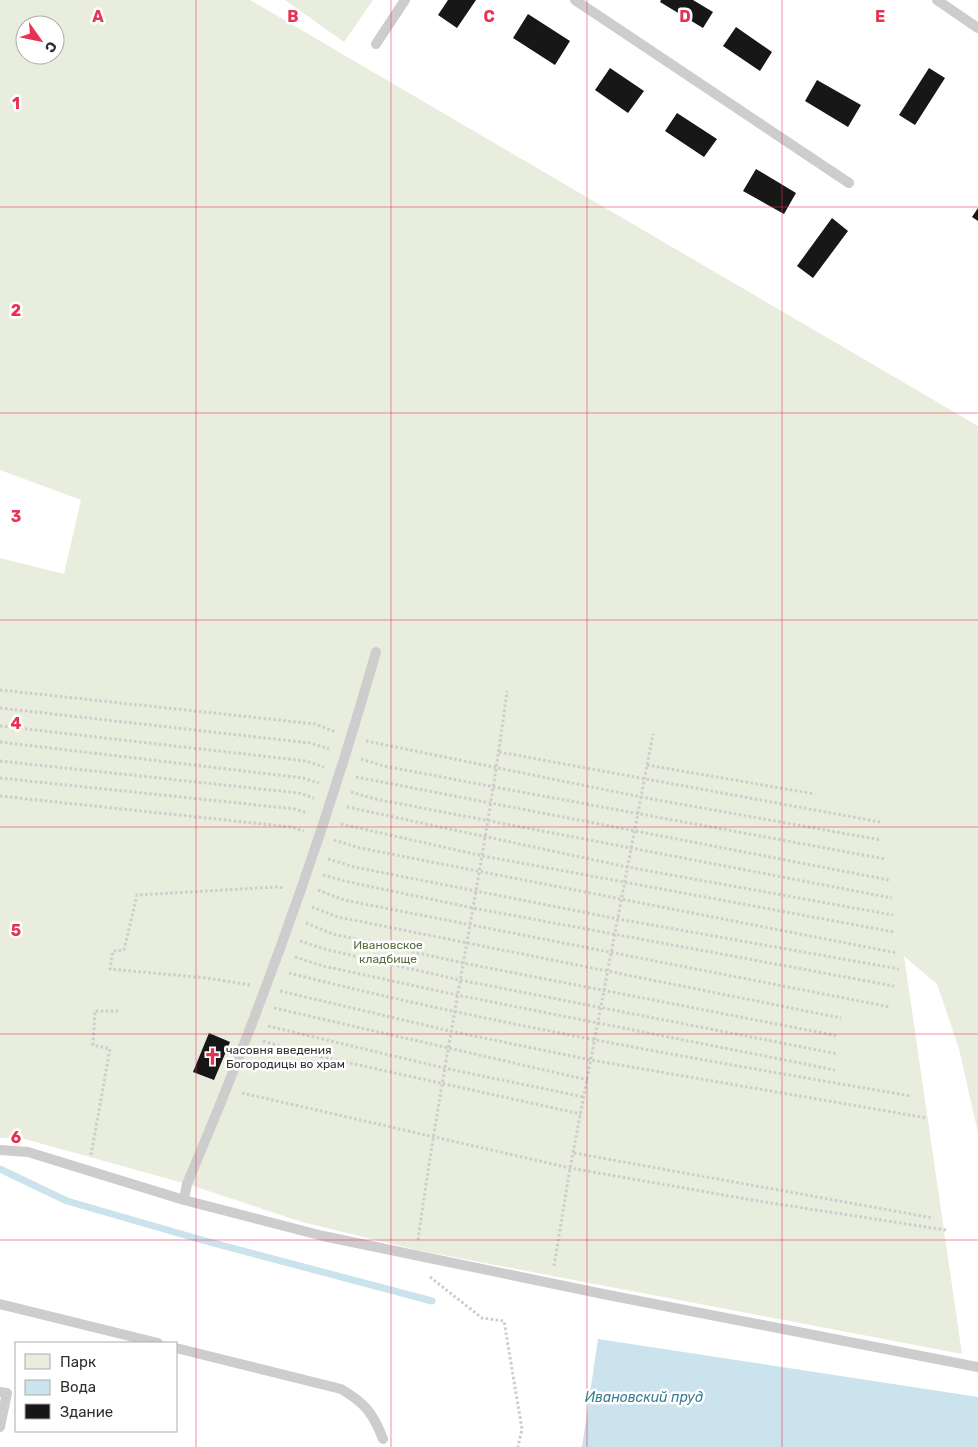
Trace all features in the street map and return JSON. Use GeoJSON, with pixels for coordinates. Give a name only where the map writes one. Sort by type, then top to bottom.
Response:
{"type":"FeatureCollection","features":[{"type":"Feature","properties":{"kind":"lane"},"geometry":{"type":"LineString","coordinates":[[376,44],[405,0]]}},
{"type":"Feature","properties":{"kind":"lane"},"geometry":{"type":"LineString","coordinates":[[575,0],[848,183]]}},
{"type":"Feature","properties":{"kind":"lane"},"geometry":{"type":"LineString","coordinates":[[937,0],[978,28]]}},
{"type":"Feature","properties":{"kind":"lane"},"geometry":{"type":"LineString","coordinates":[[184,1200],[187,1184],[268,988],[347,754],[376,652]]}},
{"type":"Feature","properties":{"kind":"lane"},"geometry":{"type":"LineString","coordinates":[[0,1150],[28,1152],[184,1200],[341,1239],[586,1290],[978,1367]]}},
{"type":"Feature","properties":{"kind":"lane"},"geometry":{"type":"LineString","coordinates":[[0,1304],[154,1342]]}},
{"type":"Feature","properties":{"kind":"lane"},"geometry":{"type":"LineString","coordinates":[[178,1348],[341,1388],[361,1401],[375,1418],[383,1439]]}},
{"type":"Feature","properties":{"kind":"lane"},"geometry":{"type":"LineString","coordinates":[[0,1392],[7,1393],[0,1427]]}},
{"type":"Feature","properties":{"kind":"path"},"geometry":{"type":"LineString","coordinates":[[0,690],[315,724],[390,748],[641,797],[881,840]]}},
{"type":"Feature","properties":{"kind":"path"},"geometry":{"type":"LineString","coordinates":[[418,1241],[432,1137],[492,804],[508,691]]}},
{"type":"Feature","properties":{"kind":"path"},"geometry":{"type":"LineString","coordinates":[[0,708],[310,743],[384,766],[885,859]]}},
{"type":"Feature","properties":{"kind":"path"},"geometry":{"type":"LineString","coordinates":[[0,726],[306,761],[340,774],[889,880]]}},
{"type":"Feature","properties":{"kind":"path"},"geometry":{"type":"LineString","coordinates":[[553,1275],[570,1168],[653,734]]}},
{"type":"Feature","properties":{"kind":"path"},"geometry":{"type":"LineString","coordinates":[[0,742],[303,778],[375,799],[892,898]]}},
{"type":"Feature","properties":{"kind":"path"},"geometry":{"type":"LineString","coordinates":[[500,752],[880,822]]}},
{"type":"Feature","properties":{"kind":"path"},"geometry":{"type":"LineString","coordinates":[[0,760],[299,794],[486,838],[628,867],[893,915]]}},
{"type":"Feature","properties":{"kind":"path"},"geometry":{"type":"LineString","coordinates":[[647,765],[815,794]]}},
{"type":"Feature","properties":{"kind":"path"},"geometry":{"type":"LineString","coordinates":[[0,778],[296,809],[365,831],[483,856],[625,884],[894,932]]}},
{"type":"Feature","properties":{"kind":"path"},"geometry":{"type":"LineString","coordinates":[[0,796],[291,827],[360,848],[897,953]]}},
{"type":"Feature","properties":{"kind":"path"},"geometry":{"type":"LineString","coordinates":[[314,854],[354,867],[618,919],[899,969]]}},
{"type":"Feature","properties":{"kind":"path"},"geometry":{"type":"LineString","coordinates":[[309,870],[349,882],[473,908],[894,986]]}},
{"type":"Feature","properties":{"kind":"path"},"geometry":{"type":"LineString","coordinates":[[890,1007],[277,887],[137,895],[124,950],[114,952],[110,969],[207,978],[268,988],[450,1031],[591,1060],[927,1118]]}},
{"type":"Feature","properties":{"kind":"path"},"geometry":{"type":"LineString","coordinates":[[301,893],[338,917],[841,1018]]}},
{"type":"Feature","properties":{"kind":"path"},"geometry":{"type":"LineString","coordinates":[[292,918],[333,934],[463,963],[605,989],[838,1036]]}},
{"type":"Feature","properties":{"kind":"path"},"geometry":{"type":"LineString","coordinates":[[286,935],[328,950],[460,980],[838,1054]]}},
{"type":"Feature","properties":{"kind":"path"},"geometry":{"type":"LineString","coordinates":[[280,953],[323,966],[457,995],[835,1070]]}},
{"type":"Feature","properties":{"kind":"path"},"geometry":{"type":"LineString","coordinates":[[274,969],[454,1013],[595,1041],[911,1096]]}},
{"type":"Feature","properties":{"kind":"path"},"geometry":{"type":"LineString","coordinates":[[261,1005],[588,1080]]}},
{"type":"Feature","properties":{"kind":"path"},"geometry":{"type":"LineString","coordinates":[[91,1158],[110,1048],[93,1045],[95,1011],[118,1011]]}},
{"type":"Feature","properties":{"kind":"path"},"geometry":{"type":"LineString","coordinates":[[254,1022],[301,1035],[444,1068],[584,1097]]}},
{"type":"Feature","properties":{"kind":"path"},"geometry":{"type":"LineString","coordinates":[[248,1036],[295,1051],[581,1114]]}},
{"type":"Feature","properties":{"kind":"path"},"geometry":{"type":"LineString","coordinates":[[227,1090],[570,1168],[758,1202],[946,1230]]}},
{"type":"Feature","properties":{"kind":"path"},"geometry":{"type":"LineString","coordinates":[[574,1153],[933,1218]]}},
{"type":"Feature","properties":{"kind":"path"},"geometry":{"type":"LineString","coordinates":[[429,1276],[482,1318],[504,1320],[522,1429],[518,1447]]}},
{"type":"Feature","properties":{"kind":"green space","name":"Ивановское кладбище"},"geometry":{"type":"Polygon","coordinates":[[[0,0],[250,0],[978,426],[978,1133],[959,1049],[937,984],[904,956],[962,1354],[417,1250],[302,1222],[187,1184],[21,1138],[0,1138],[0,558],[64,574],[81,500],[0,470],[0,0]]]}},
{"type":"Feature","properties":{"kind":"green space"},"geometry":{"type":"Polygon","coordinates":[[[285,0],[373,0],[344,42],[285,0]]]}},
{"type":"Feature","properties":{"kind":"water","name":"Ивановский пруд"},"geometry":{"type":"Polygon","coordinates":[[[598,1339],[978,1397],[978,1447],[582,1447],[598,1339]]]}},
{"type":"Feature","properties":{"kind":"building"},"geometry":{"type":"Polygon","coordinates":[[[448,0],[476,0],[457,28],[438,15],[448,0]]]}},
{"type":"Feature","properties":{"kind":"building"},"geometry":{"type":"Polygon","coordinates":[[[661,0],[693,0],[713,12],[703,28],[660,2],[661,0]]]}},
{"type":"Feature","properties":{"kind":"building"},"geometry":{"type":"Polygon","coordinates":[[[528,14],[570,41],[555,65],[513,38],[528,14]]]}},
{"type":"Feature","properties":{"kind":"building"},"geometry":{"type":"Polygon","coordinates":[[[736,27],[772,52],[760,71],[723,46],[736,27]]]}},
{"type":"Feature","properties":{"kind":"building"},"geometry":{"type":"Polygon","coordinates":[[[610,68],[644,91],[628,113],[595,90],[610,68]]]}},
{"type":"Feature","properties":{"kind":"building"},"geometry":{"type":"Polygon","coordinates":[[[929,68],[945,78],[915,125],[899,115],[929,68]]]}},
{"type":"Feature","properties":{"kind":"building"},"geometry":{"type":"Polygon","coordinates":[[[817,80],[861,105],[848,127],[805,101],[817,80]]]}},
{"type":"Feature","properties":{"kind":"building"},"geometry":{"type":"Polygon","coordinates":[[[677,113],[717,139],[704,157],[665,131],[677,113]]]}},
{"type":"Feature","properties":{"kind":"building"},"geometry":{"type":"Polygon","coordinates":[[[756,169],[796,193],[784,214],[743,191],[756,169]]]}},
{"type":"Feature","properties":{"kind":"building"},"geometry":{"type":"Polygon","coordinates":[[[978,208],[978,221],[972,217],[978,208]]]}},
{"type":"Feature","properties":{"kind":"building"},"geometry":{"type":"Polygon","coordinates":[[[832,218],[848,231],[813,278],[797,266],[832,218]]]}},
{"type":"Feature","properties":{"kind":"building","name":"часовня введения Богородицы во храм"},"geometry":{"type":"Polygon","coordinates":[[[209,1033],[230,1042],[214,1080],[193,1072],[209,1033]]]}},
{"type":"Feature","properties":{"kind":"waterway"},"geometry":{"type":"LineString","coordinates":[[0,1169],[67,1201],[202,1240],[432,1301]]}},
{"type":"Feature","properties":{"kind":"place","name":"часовня введения Богородицы во храм"},"geometry":{"type":"Point","coordinates":[212,1057]}}]}
